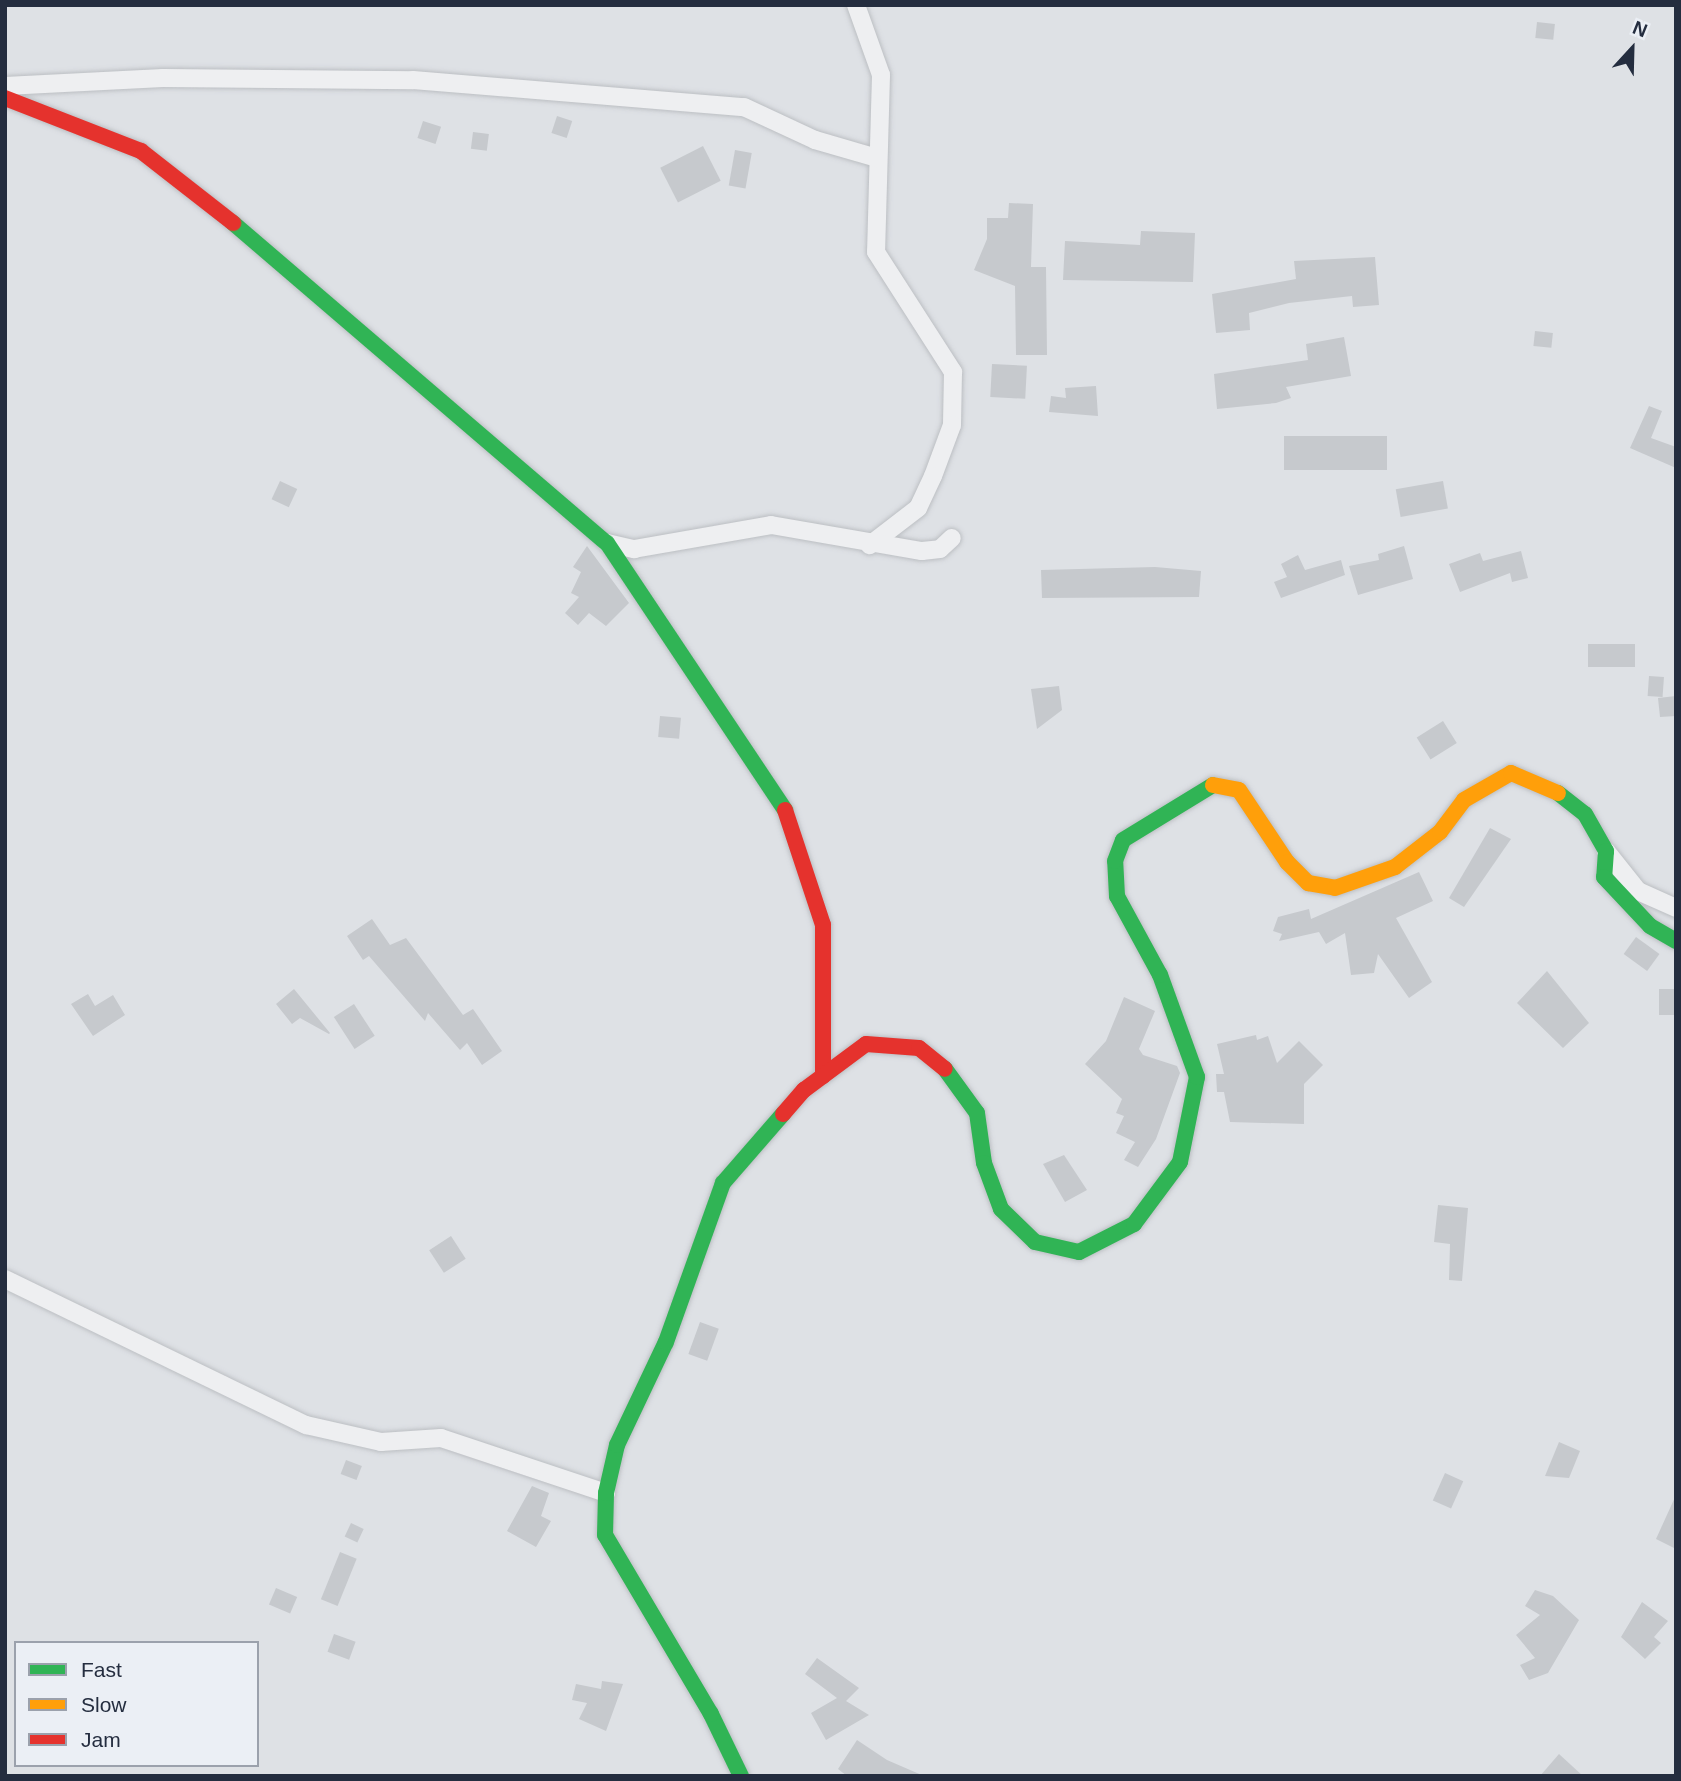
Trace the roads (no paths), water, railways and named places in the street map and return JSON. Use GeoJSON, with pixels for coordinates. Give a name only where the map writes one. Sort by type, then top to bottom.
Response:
{"type":"FeatureCollection","features":[{"type":"Feature","properties":{"kind":"street"},"geometry":{"type":"LineString","coordinates":[[856,5],[881,75],[876,252],[953,372],[952,425],[918,508],[870,545]]}},
{"type":"Feature","properties":{"kind":"street"},"geometry":{"type":"LineString","coordinates":[[5,86],[163,78],[412,80],[730,106],[877,158]]}},
{"type":"Feature","properties":{"kind":"street"},"geometry":{"type":"LineString","coordinates":[[5,98],[141,151],[251,237],[607,543],[784,806],[823,925],[822,1076]]}},
{"type":"Feature","properties":{"kind":"street"},"geometry":{"type":"LineString","coordinates":[[607,543],[634,549],[771,525],[870,545],[922,551],[940,549],[952,538]]}},
{"type":"Feature","properties":{"kind":"street"},"geometry":{"type":"LineString","coordinates":[[741,1776],[711,1714],[605,1535],[606,1493],[618,1445],[666,1342],[723,1183],[822,1076],[866,1044],[919,1048],[955,1076],[978,1113],[984,1163],[1001,1209],[1035,1242],[1079,1252],[1134,1224],[1180,1163],[1197,1077],[1160,975],[1117,896],[1115,862],[1123,840],[1209,784],[1239,790],[1294,869],[1308,883],[1335,888],[1395,867],[1440,832],[1464,800],[1511,773],[1545,784],[1585,814],[1606,852],[1638,891],[1676,908]]}},
{"type":"Feature","properties":{"kind":"street"},"geometry":{"type":"LineString","coordinates":[[1606,852],[1605,877],[1650,926],[1676,941]]}},
{"type":"Feature","properties":{"kind":"street"},"geometry":{"type":"LineString","coordinates":[[5,1279],[306,1426],[381,1442],[441,1437],[606,1493]]}}]}
